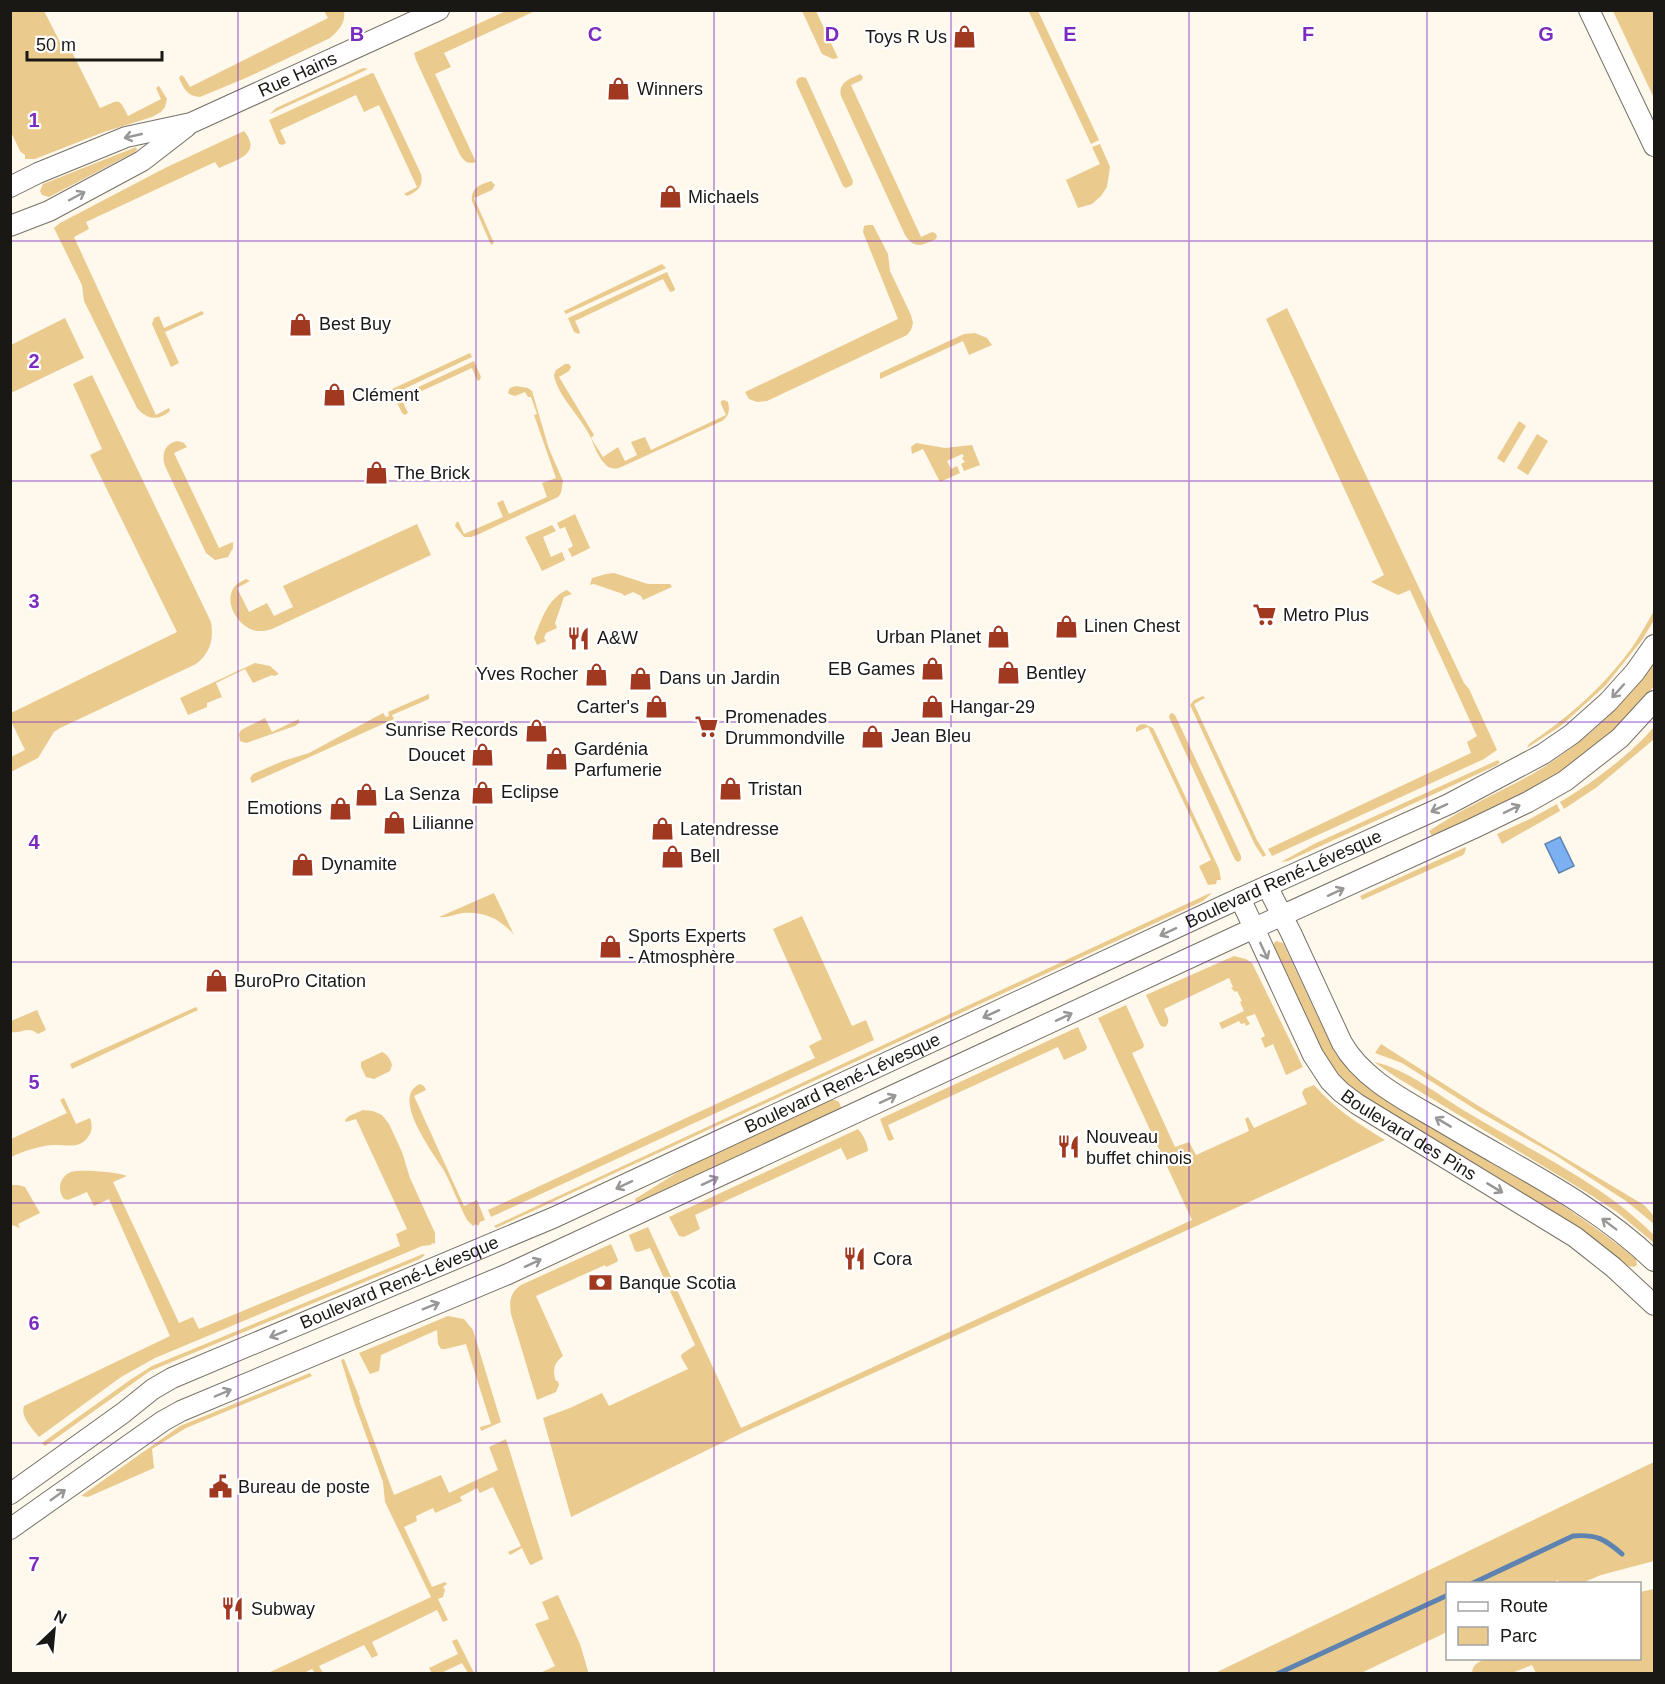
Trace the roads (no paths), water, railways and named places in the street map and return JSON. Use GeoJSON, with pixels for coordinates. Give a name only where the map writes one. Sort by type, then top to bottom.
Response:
{"type":"FeatureCollection","features":[{"type":"Feature","properties":{"kind":"main road","name":"Rue Hains"},"geometry":{"type":"LineString","coordinates":[[10,187],[126,137],[191,123],[440,10]]}},
{"type":"Feature","properties":{"kind":"main road"},"geometry":{"type":"LineString","coordinates":[[1589,10],[1654,146]]}},
{"type":"Feature","properties":{"kind":"main road","name":"Rue Hains"},"geometry":{"type":"LineString","coordinates":[[10,226],[49,211],[142,161],[191,123]]}},
{"type":"Feature","properties":{"kind":"main road","name":"Boulevard René-Lévesque"},"geometry":{"type":"LineString","coordinates":[[10,1494],[114,1420],[153,1389],[172,1378],[555,1217],[1240,898],[1449,804],[1543,754],[1572,734],[1608,702],[1635,672],[1654,645]]}},
{"type":"Feature","properties":{"kind":"main road","name":"Boulevard René-Lévesque"},"geometry":{"type":"LineString","coordinates":[[10,1529],[180,1411],[508,1274],[1528,802],[1558,785],[1614,743],[1654,701]]}},
{"type":"Feature","properties":{"kind":"main road","name":"Boulevard des Pins"},"geometry":{"type":"LineString","coordinates":[[1267,886],[1346,1051],[1363,1070],[1400,1096],[1582,1205],[1625,1236],[1654,1261]]}},
{"type":"Feature","properties":{"kind":"main road","name":"Boulevard des Pins"},"geometry":{"type":"LineString","coordinates":[[1240,898],[1313,1055],[1321,1069],[1341,1092],[1378,1118],[1575,1237],[1613,1267],[1654,1305]]}},
{"type":"Feature","properties":{"kind":"water"},"geometry":{"type":"Polygon","coordinates":[[[1560,837],[1574,866],[1559,873],[1545,844],[1560,837]]]}},
{"type":"Feature","properties":{"kind":"waterway"},"geometry":{"type":"LineString","coordinates":[[1475,1582],[1573,1536],[1600,1539],[1622,1554]]}},
{"type":"Feature","properties":{"kind":"waterway"},"geometry":{"type":"LineString","coordinates":[[1277,1674],[1446,1596]]}},
{"type":"Feature","properties":{"kind":"place","name":"Toys R Us"},"geometry":{"type":"Point","coordinates":[965,37]}},
{"type":"Feature","properties":{"kind":"place","name":"Winners"},"geometry":{"type":"Point","coordinates":[619,89]}},
{"type":"Feature","properties":{"kind":"place","name":"Michaels"},"geometry":{"type":"Point","coordinates":[670,197]}},
{"type":"Feature","properties":{"kind":"place","name":"Best Buy"},"geometry":{"type":"Point","coordinates":[301,324]}},
{"type":"Feature","properties":{"kind":"place","name":"Clément"},"geometry":{"type":"Point","coordinates":[334,395]}},
{"type":"Feature","properties":{"kind":"place","name":"The Brick"},"geometry":{"type":"Point","coordinates":[376,473]}},
{"type":"Feature","properties":{"kind":"place","name":"Metro Plus"},"geometry":{"type":"Point","coordinates":[1265,615]}},
{"type":"Feature","properties":{"kind":"place","name":"Linen Chest"},"geometry":{"type":"Point","coordinates":[1066,626]}},
{"type":"Feature","properties":{"kind":"place","name":"Urban Planet"},"geometry":{"type":"Point","coordinates":[999,637]}},
{"type":"Feature","properties":{"kind":"place","name":"A&W"},"geometry":{"type":"Point","coordinates":[579,638]}},
{"type":"Feature","properties":{"kind":"place","name":"EB Games"},"geometry":{"type":"Point","coordinates":[933,669]}},
{"type":"Feature","properties":{"kind":"place","name":"Bentley"},"geometry":{"type":"Point","coordinates":[1008,673]}},
{"type":"Feature","properties":{"kind":"place","name":"Yves Rocher"},"geometry":{"type":"Point","coordinates":[596,674]}},
{"type":"Feature","properties":{"kind":"place","name":"Dans un Jardin"},"geometry":{"type":"Point","coordinates":[641,678]}},
{"type":"Feature","properties":{"kind":"place","name":"Carter's"},"geometry":{"type":"Point","coordinates":[657,707]}},
{"type":"Feature","properties":{"kind":"place","name":"Hangar-29"},"geometry":{"type":"Point","coordinates":[932,707]}},
{"type":"Feature","properties":{"kind":"place","name":"Promenades Drummondville"},"geometry":{"type":"Point","coordinates":[707,727]}},
{"type":"Feature","properties":{"kind":"place","name":"Sunrise Records"},"geometry":{"type":"Point","coordinates":[536,730]}},
{"type":"Feature","properties":{"kind":"place","name":"Jean Bleu"},"geometry":{"type":"Point","coordinates":[873,736]}},
{"type":"Feature","properties":{"kind":"place","name":"Doucet"},"geometry":{"type":"Point","coordinates":[483,755]}},
{"type":"Feature","properties":{"kind":"place","name":"Gardénia Parfumerie"},"geometry":{"type":"Point","coordinates":[556,759]}},
{"type":"Feature","properties":{"kind":"place","name":"Tristan"},"geometry":{"type":"Point","coordinates":[730,789]}},
{"type":"Feature","properties":{"kind":"place","name":"Eclipse"},"geometry":{"type":"Point","coordinates":[483,792]}},
{"type":"Feature","properties":{"kind":"place","name":"La Senza"},"geometry":{"type":"Point","coordinates":[366,794]}},
{"type":"Feature","properties":{"kind":"place","name":"Emotions"},"geometry":{"type":"Point","coordinates":[340,808]}},
{"type":"Feature","properties":{"kind":"place","name":"Lilianne"},"geometry":{"type":"Point","coordinates":[394,823]}},
{"type":"Feature","properties":{"kind":"place","name":"Latendresse"},"geometry":{"type":"Point","coordinates":[662,829]}},
{"type":"Feature","properties":{"kind":"place","name":"Bell"},"geometry":{"type":"Point","coordinates":[672,856]}},
{"type":"Feature","properties":{"kind":"place","name":"Dynamite"},"geometry":{"type":"Point","coordinates":[303,864]}},
{"type":"Feature","properties":{"kind":"place","name":"Sports Experts - Atmosphère"},"geometry":{"type":"Point","coordinates":[610,946]}},
{"type":"Feature","properties":{"kind":"place","name":"BuroPro Citation"},"geometry":{"type":"Point","coordinates":[216,981]}},
{"type":"Feature","properties":{"kind":"place","name":"Nouveau buffet chinois"},"geometry":{"type":"Point","coordinates":[1068,1147]}},
{"type":"Feature","properties":{"kind":"place","name":"Cora"},"geometry":{"type":"Point","coordinates":[855,1259]}},
{"type":"Feature","properties":{"kind":"place","name":"Banque Scotia"},"geometry":{"type":"Point","coordinates":[601,1283]}},
{"type":"Feature","properties":{"kind":"place","name":"Bureau de poste"},"geometry":{"type":"Point","coordinates":[220,1487]}},
{"type":"Feature","properties":{"kind":"place","name":"Subway"},"geometry":{"type":"Point","coordinates":[233,1609]}}]}
